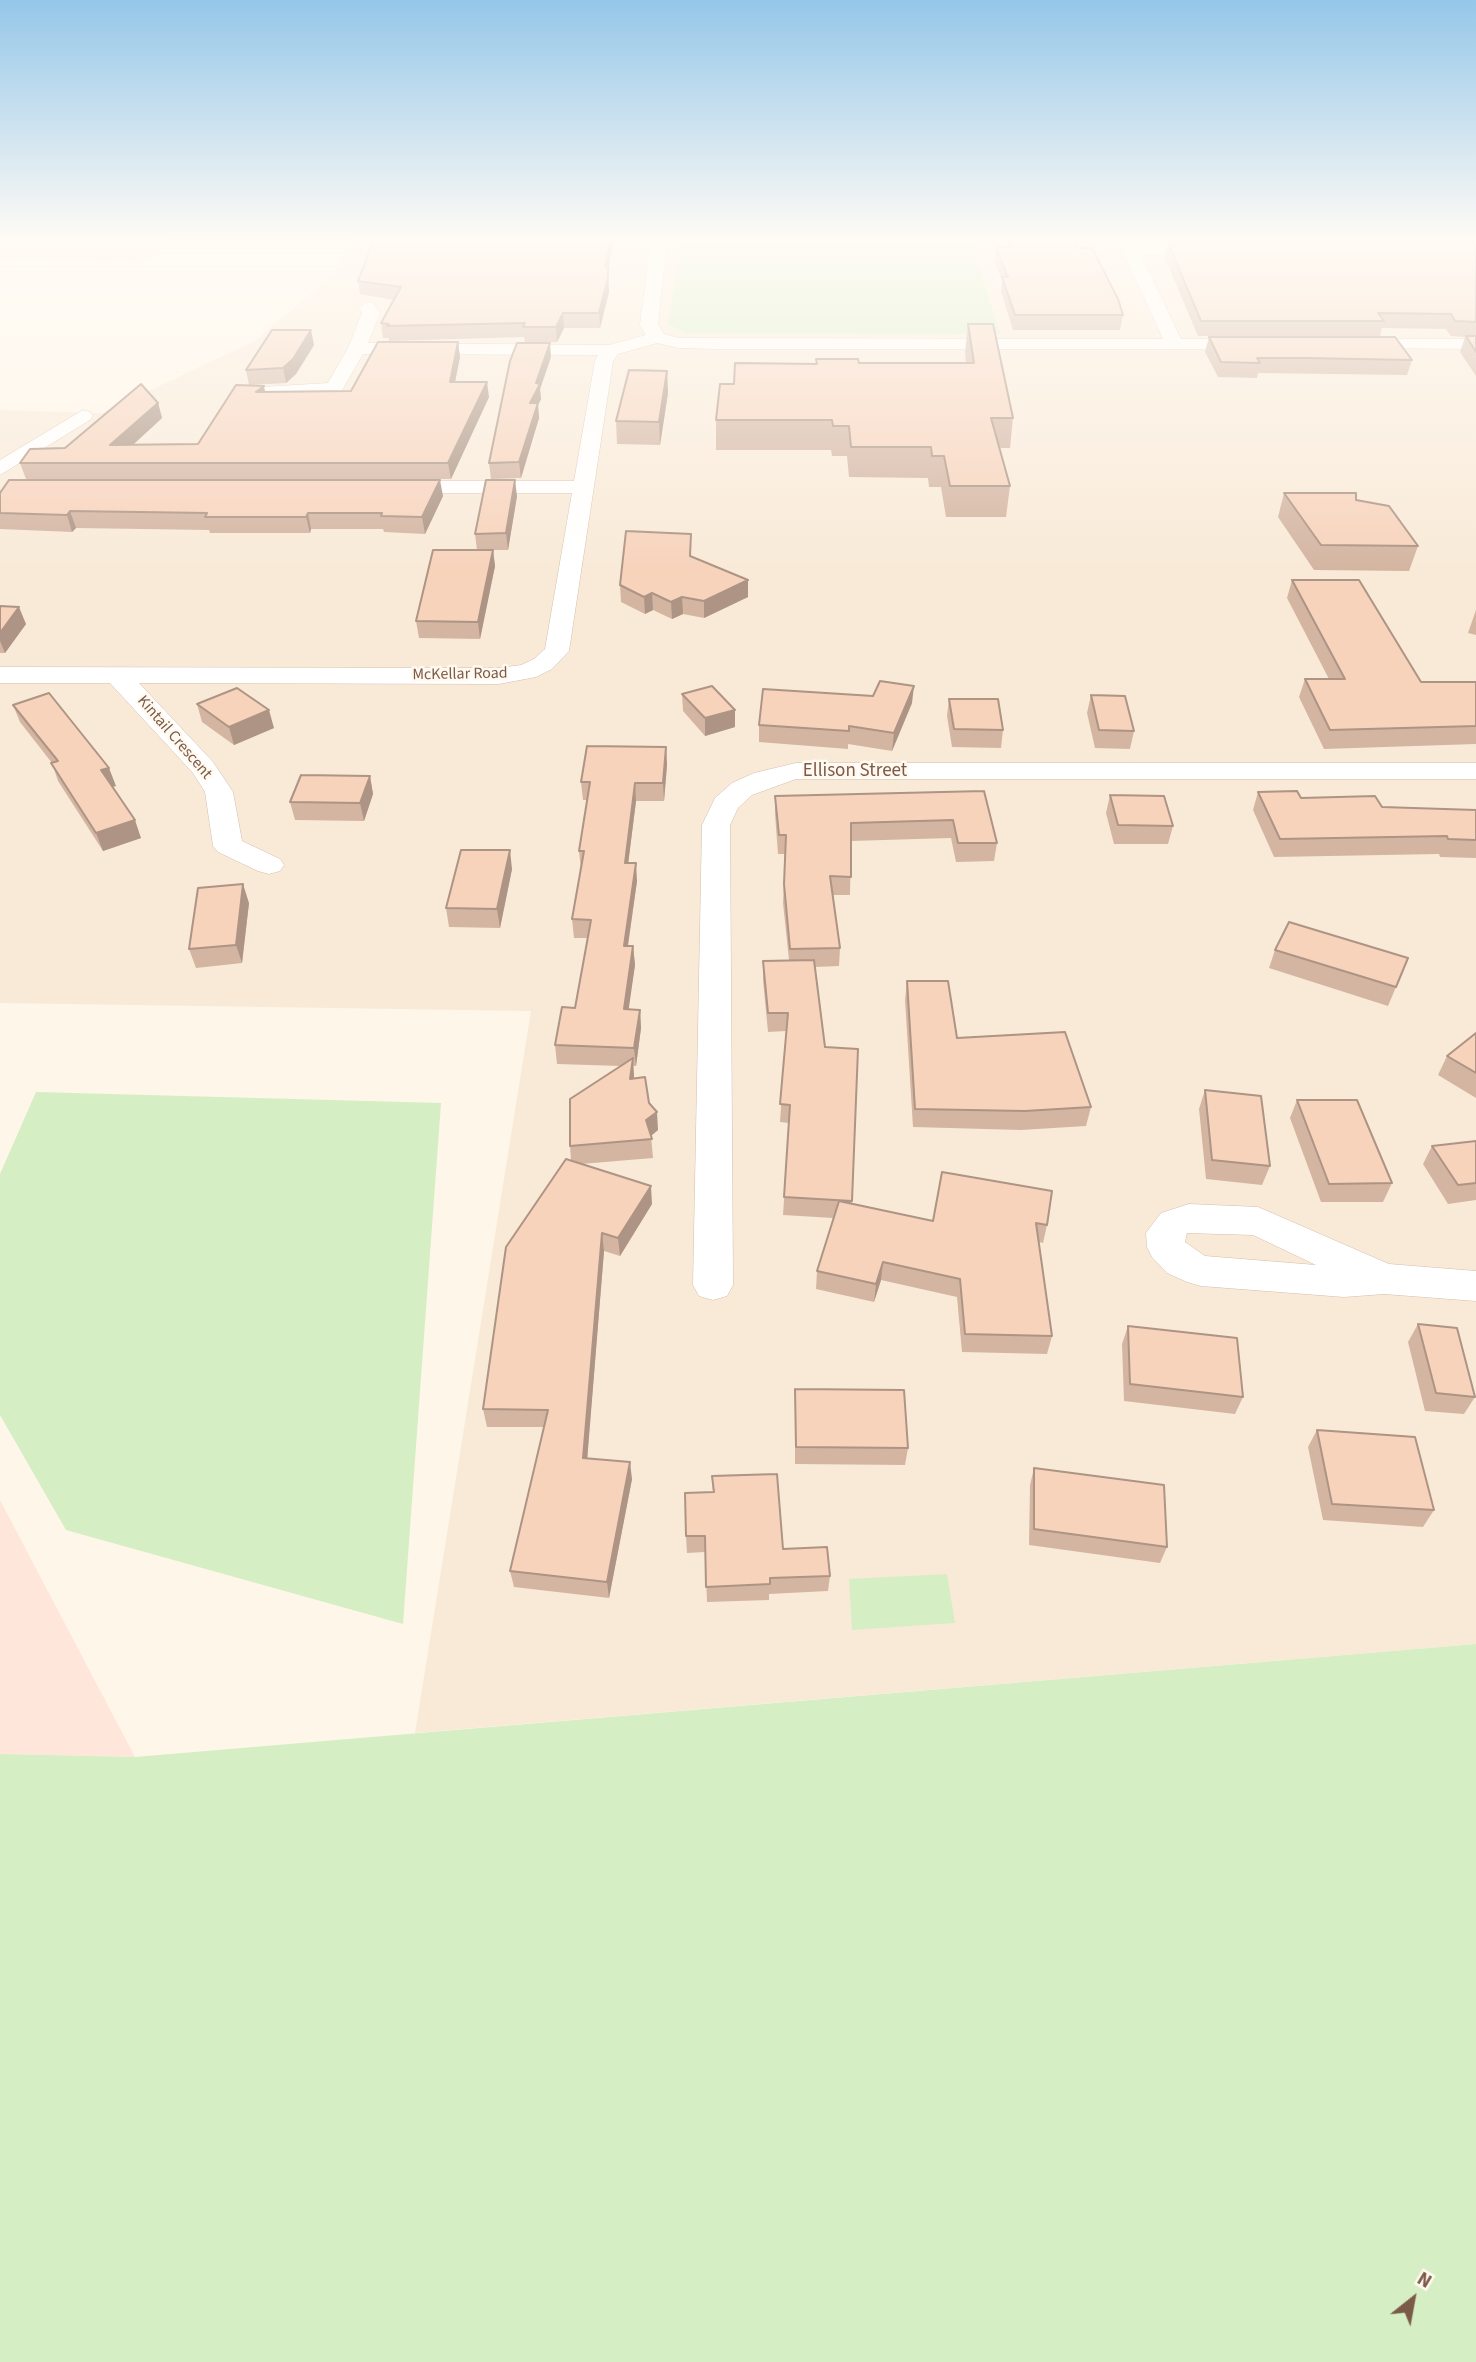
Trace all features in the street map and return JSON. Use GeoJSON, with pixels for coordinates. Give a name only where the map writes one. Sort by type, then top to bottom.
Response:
{"type":"FeatureCollection","features":[{"type":"Feature","properties":{"kind":"street"},"geometry":{"type":"LineString","coordinates":[[256,389],[314,392],[334,388],[355,349]]}},
{"type":"Feature","properties":{"kind":"street"},"geometry":{"type":"LineString","coordinates":[[512,349],[614,349]]}},
{"type":"Feature","properties":{"kind":"street","name":"McKellar Road"},"geometry":{"type":"LineString","coordinates":[[0,675],[499,676],[527,672],[544,664],[557,651],[604,361],[611,350]]}},
{"type":"Feature","properties":{"kind":"street"},"geometry":{"type":"LineString","coordinates":[[0,468],[83,416]]}},
{"type":"Feature","properties":{"kind":"street"},"geometry":{"type":"LineString","coordinates":[[374,487],[583,487]]}},
{"type":"Feature","properties":{"kind":"street","name":"Kintail Crescent"},"geometry":{"type":"LineString","coordinates":[[118,676],[203,768],[219,793],[218,852],[269,865]]}},
{"type":"Feature","properties":{"kind":"street","name":"Ellison Street"},"geometry":{"type":"LineString","coordinates":[[713,1285],[716,825],[725,804],[742,789],[764,779],[796,771],[1476,771]]}},
{"type":"Feature","properties":{"kind":"street"},"geometry":{"type":"LineString","coordinates":[[1384,1279],[1476,1286]]}},
{"type":"Feature","properties":{"kind":"shaded area"},"geometry":{"type":"Polygon","coordinates":[[[237,349],[1476,349],[1476,1644],[415,1733],[531,1011],[0,1003],[0,410],[102,413],[237,349]]]}},
{"type":"Feature","properties":{"kind":"shaded area"},"geometry":{"type":"Polygon","coordinates":[[[0,1500],[135,1757],[0,1754],[0,1500]]]}},
{"type":"Feature","properties":{"kind":"green space"},"geometry":{"type":"Polygon","coordinates":[[[36,1092],[441,1103],[403,1624],[66,1530],[0,1415],[0,1174],[36,1092]]]}},
{"type":"Feature","properties":{"kind":"green space"},"geometry":{"type":"Polygon","coordinates":[[[947,1574],[955,1623],[852,1630],[849,1579],[947,1574]]]}},
{"type":"Feature","properties":{"kind":"green space"},"geometry":{"type":"Polygon","coordinates":[[[1476,1644],[1476,2362],[0,2362],[0,1754],[135,1757],[1476,1644]]]}},
{"type":"Feature","properties":{"kind":"building"},"geometry":{"type":"Polygon","coordinates":[[[260,349],[299,349],[283,368],[246,370],[260,349]]]}},
{"type":"Feature","properties":{"kind":"building"},"geometry":{"type":"Polygon","coordinates":[[[374,349],[457,349],[450,382],[487,382],[448,463],[20,463],[30,449],[65,448],[141,384],[158,403],[110,445],[198,444],[236,385],[264,386],[256,392],[351,391],[374,349]]]}},
{"type":"Feature","properties":{"kind":"building"},"geometry":{"type":"Polygon","coordinates":[[[515,349],[548,349],[536,383],[540,384],[530,403],[538,403],[519,462],[489,463],[515,349]]]}},
{"type":"Feature","properties":{"kind":"building"},"geometry":{"type":"Polygon","coordinates":[[[972,349],[998,349],[1013,418],[991,418],[1010,486],[950,486],[944,456],[932,456],[931,447],[851,447],[849,426],[833,426],[832,420],[716,420],[720,384],[734,384],[735,363],[817,364],[816,359],[858,359],[859,363],[974,363],[972,349]]]}},
{"type":"Feature","properties":{"kind":"building"},"geometry":{"type":"Polygon","coordinates":[[[1215,349],[1404,349],[1412,360],[1257,358],[1260,363],[1221,362],[1215,349]]]}},
{"type":"Feature","properties":{"kind":"building"},"geometry":{"type":"Polygon","coordinates":[[[629,370],[667,371],[659,422],[616,421],[629,370]]]}},
{"type":"Feature","properties":{"kind":"building"},"geometry":{"type":"Polygon","coordinates":[[[9,480],[440,480],[422,517],[381,516],[382,513],[308,513],[306,517],[205,517],[207,513],[0,513],[0,493],[9,480]]]}},
{"type":"Feature","properties":{"kind":"building"},"geometry":{"type":"Polygon","coordinates":[[[486,480],[515,480],[506,533],[475,534],[486,480]]]}},
{"type":"Feature","properties":{"kind":"building"},"geometry":{"type":"Polygon","coordinates":[[[1284,493],[1356,493],[1356,500],[1389,506],[1418,546],[1321,545],[1284,493]]]}},
{"type":"Feature","properties":{"kind":"building"},"geometry":{"type":"Polygon","coordinates":[[[626,531],[691,534],[690,556],[748,580],[704,601],[682,597],[671,602],[652,593],[644,597],[620,585],[626,531]]]}},
{"type":"Feature","properties":{"kind":"building"},"geometry":{"type":"Polygon","coordinates":[[[433,550],[493,550],[478,622],[416,621],[433,550]]]}},
{"type":"Feature","properties":{"kind":"building"},"geometry":{"type":"Polygon","coordinates":[[[1292,580],[1359,580],[1421,682],[1476,682],[1476,726],[1330,730],[1305,679],[1345,679],[1292,580]]]}},
{"type":"Feature","properties":{"kind":"building"},"geometry":{"type":"Polygon","coordinates":[[[0,606],[19,607],[0,633],[0,606]]]}},
{"type":"Feature","properties":{"kind":"building"},"geometry":{"type":"Polygon","coordinates":[[[880,681],[914,686],[894,733],[849,726],[849,731],[759,725],[763,689],[873,696],[880,681]]]}},
{"type":"Feature","properties":{"kind":"building"},"geometry":{"type":"Polygon","coordinates":[[[712,686],[735,710],[705,718],[682,694],[712,686]]]}},
{"type":"Feature","properties":{"kind":"building"},"geometry":{"type":"Polygon","coordinates":[[[237,688],[269,710],[229,727],[197,704],[237,688]]]}},
{"type":"Feature","properties":{"kind":"building"},"geometry":{"type":"Polygon","coordinates":[[[49,693],[109,768],[101,770],[135,820],[96,833],[51,763],[58,761],[13,705],[49,693]]]}},
{"type":"Feature","properties":{"kind":"building"},"geometry":{"type":"Polygon","coordinates":[[[1091,695],[1125,696],[1134,731],[1099,730],[1091,695]]]}},
{"type":"Feature","properties":{"kind":"building"},"geometry":{"type":"Polygon","coordinates":[[[949,699],[998,699],[1003,730],[954,729],[949,699]]]}},
{"type":"Feature","properties":{"kind":"building"},"geometry":{"type":"Polygon","coordinates":[[[587,746],[666,747],[663,783],[635,783],[625,863],[636,863],[624,946],[633,946],[624,1009],[640,1010],[634,1048],[555,1045],[562,1007],[575,1008],[591,920],[572,919],[584,851],[579,851],[590,782],[581,782],[587,746]]]}},
{"type":"Feature","properties":{"kind":"building"},"geometry":{"type":"Polygon","coordinates":[[[301,775],[370,776],[360,803],[290,802],[301,775]]]}},
{"type":"Feature","properties":{"kind":"building"},"geometry":{"type":"Polygon","coordinates":[[[984,791],[997,843],[958,843],[953,820],[851,823],[851,877],[830,876],[840,948],[790,949],[784,884],[786,835],[779,835],[775,796],[984,791]]]}},
{"type":"Feature","properties":{"kind":"building"},"geometry":{"type":"Polygon","coordinates":[[[1297,791],[1301,798],[1375,796],[1382,807],[1476,810],[1476,840],[1448,839],[1447,836],[1280,839],[1258,792],[1297,791]]]}},
{"type":"Feature","properties":{"kind":"building"},"geometry":{"type":"Polygon","coordinates":[[[1110,795],[1164,796],[1173,826],[1118,825],[1110,795]]]}},
{"type":"Feature","properties":{"kind":"building"},"geometry":{"type":"Polygon","coordinates":[[[461,850],[510,850],[497,909],[446,908],[461,850]]]}},
{"type":"Feature","properties":{"kind":"building"},"geometry":{"type":"Polygon","coordinates":[[[243,884],[236,945],[189,949],[198,888],[243,884]]]}},
{"type":"Feature","properties":{"kind":"building"},"geometry":{"type":"Polygon","coordinates":[[[1289,922],[1408,958],[1396,987],[1275,950],[1289,922]]]}},
{"type":"Feature","properties":{"kind":"building"},"geometry":{"type":"Polygon","coordinates":[[[814,960],[825,1047],[858,1049],[852,1201],[784,1197],[790,1105],[780,1104],[788,1013],[768,1013],[763,961],[814,960]]]}},
{"type":"Feature","properties":{"kind":"building"},"geometry":{"type":"Polygon","coordinates":[[[907,981],[948,981],[957,1038],[1065,1032],[1091,1107],[1025,1111],[915,1109],[907,981]]]}},
{"type":"Feature","properties":{"kind":"building"},"geometry":{"type":"Polygon","coordinates":[[[1476,1033],[1476,1073],[1447,1056],[1476,1033]]]}},
{"type":"Feature","properties":{"kind":"building"},"geometry":{"type":"Polygon","coordinates":[[[633,1058],[630,1079],[645,1077],[649,1103],[657,1112],[646,1120],[652,1139],[570,1146],[570,1099],[633,1058]]]}},
{"type":"Feature","properties":{"kind":"building"},"geometry":{"type":"Polygon","coordinates":[[[1205,1090],[1261,1096],[1270,1166],[1212,1160],[1205,1090]]]}},
{"type":"Feature","properties":{"kind":"building"},"geometry":{"type":"Polygon","coordinates":[[[1297,1100],[1357,1100],[1392,1183],[1329,1184],[1297,1100]]]}},
{"type":"Feature","properties":{"kind":"building"},"geometry":{"type":"Polygon","coordinates":[[[1476,1141],[1476,1183],[1458,1185],[1432,1146],[1476,1141]]]}},
{"type":"Feature","properties":{"kind":"building"},"geometry":{"type":"Polygon","coordinates":[[[566,1159],[651,1186],[618,1238],[602,1233],[583,1458],[630,1462],[607,1582],[510,1571],[548,1410],[483,1409],[506,1247],[566,1159]]]}},
{"type":"Feature","properties":{"kind":"building"},"geometry":{"type":"Polygon","coordinates":[[[942,1172],[1052,1191],[1047,1225],[1036,1223],[1052,1336],[965,1334],[960,1279],[883,1262],[876,1284],[817,1271],[839,1201],[933,1221],[942,1172]]]}},
{"type":"Feature","properties":{"kind":"building"},"geometry":{"type":"Polygon","coordinates":[[[1418,1324],[1457,1328],[1475,1397],[1436,1393],[1418,1324]]]}},
{"type":"Feature","properties":{"kind":"building"},"geometry":{"type":"Polygon","coordinates":[[[1128,1326],[1237,1338],[1243,1397],[1130,1384],[1128,1326]]]}},
{"type":"Feature","properties":{"kind":"building"},"geometry":{"type":"Polygon","coordinates":[[[795,1389],[904,1390],[908,1448],[796,1447],[795,1389]]]}},
{"type":"Feature","properties":{"kind":"building"},"geometry":{"type":"Polygon","coordinates":[[[1317,1430],[1415,1437],[1434,1510],[1332,1504],[1317,1430]]]}},
{"type":"Feature","properties":{"kind":"building"},"geometry":{"type":"Polygon","coordinates":[[[1034,1468],[1164,1485],[1167,1547],[1034,1529],[1034,1468]]]}},
{"type":"Feature","properties":{"kind":"building"},"geometry":{"type":"Polygon","coordinates":[[[777,1474],[783,1549],[827,1547],[830,1576],[770,1578],[770,1584],[706,1587],[705,1536],[686,1536],[685,1493],[714,1492],[712,1476],[777,1474]]]}}]}
